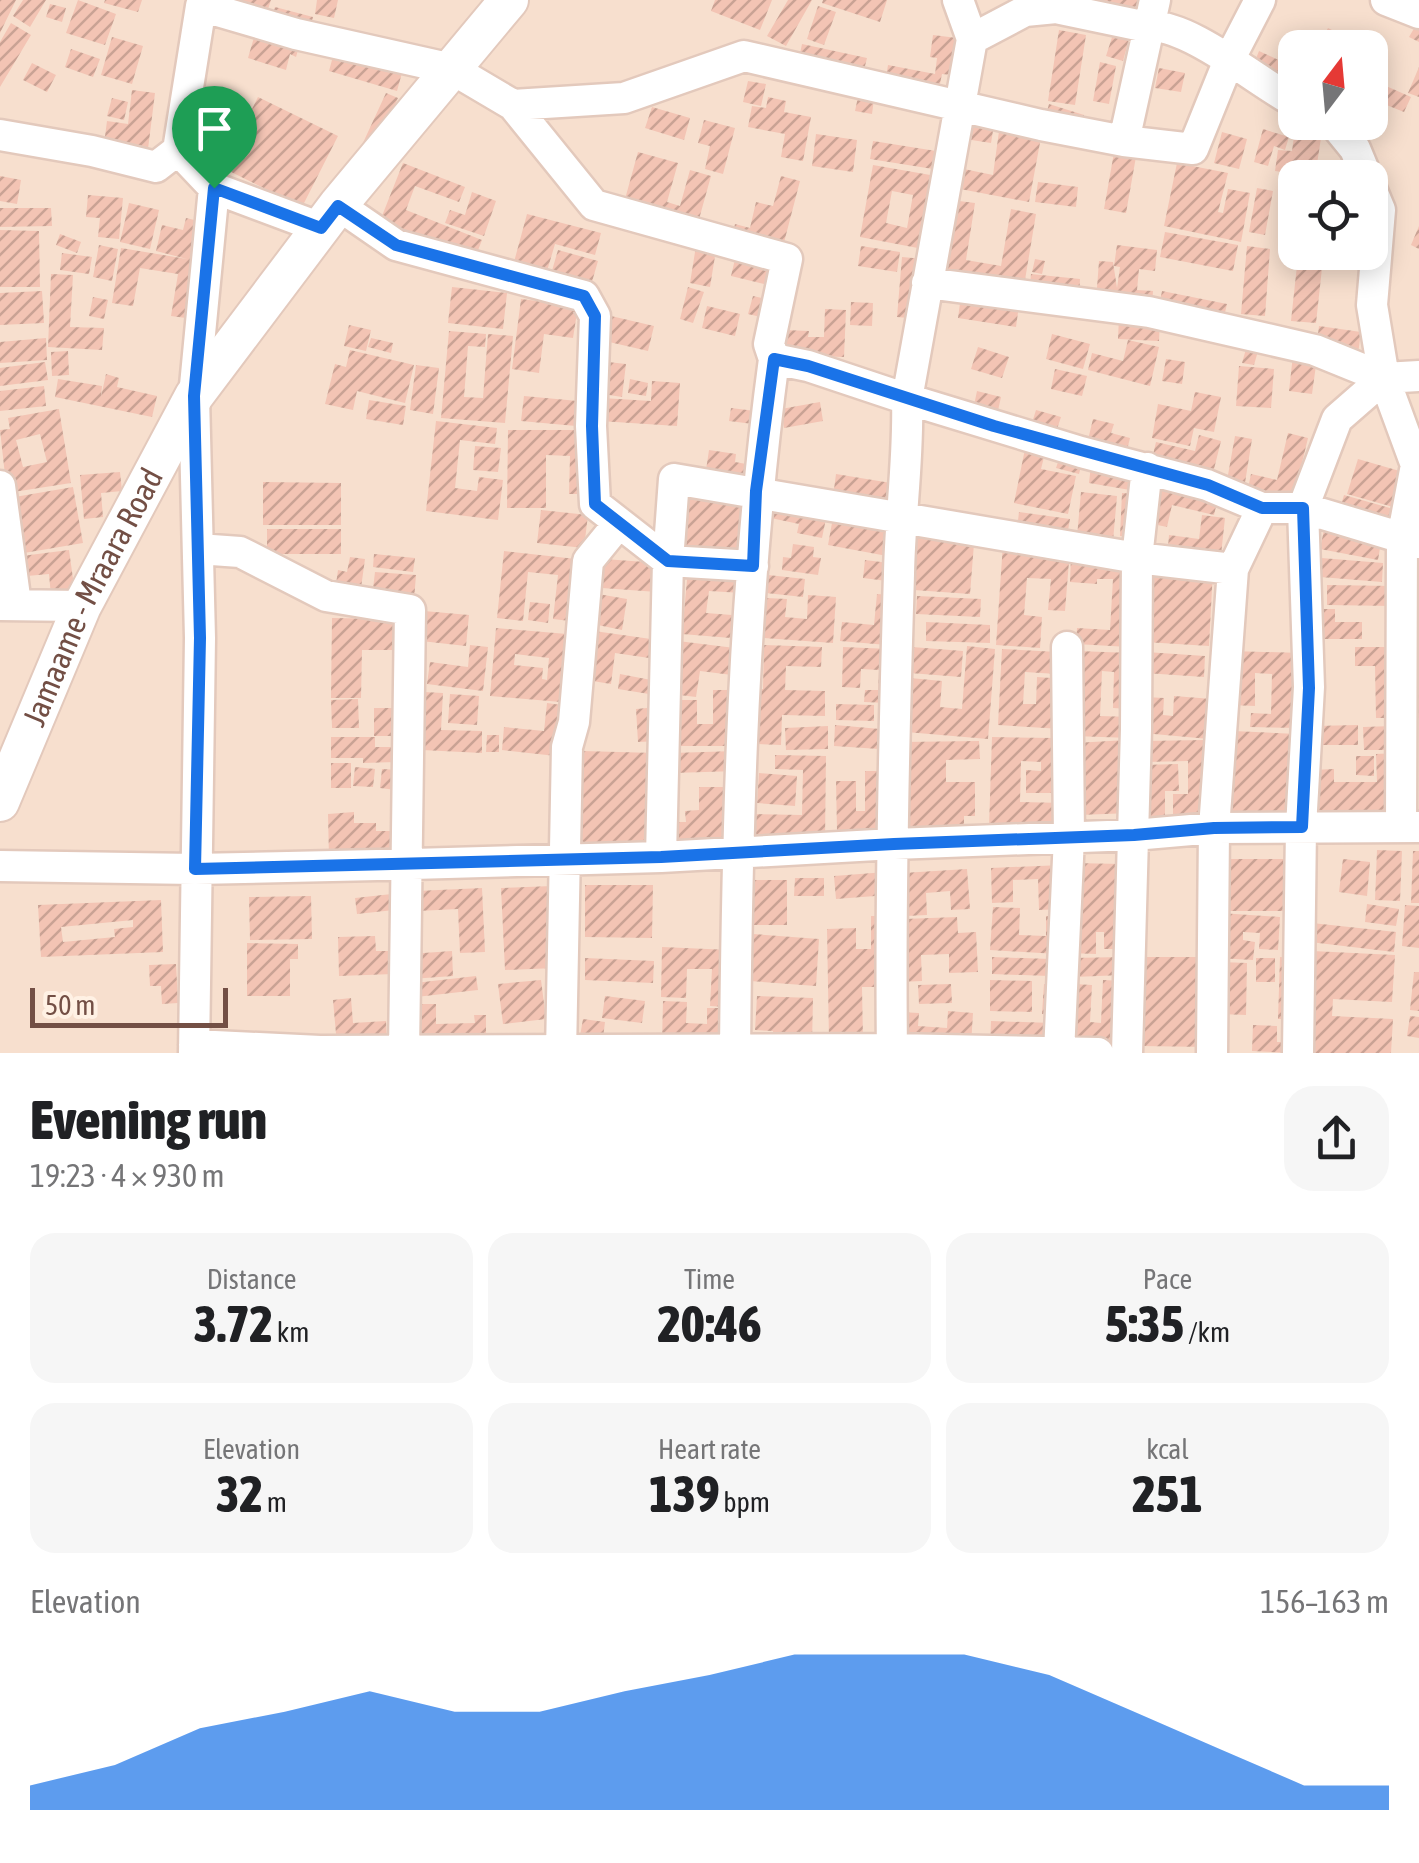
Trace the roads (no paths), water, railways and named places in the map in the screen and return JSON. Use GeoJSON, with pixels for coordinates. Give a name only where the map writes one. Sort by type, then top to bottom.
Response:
{"type":"FeatureCollection","features":[{"type":"Feature","properties":{"kind":"street","name":"Jamaame - Mraara Road"},"geometry":{"type":"LineString","coordinates":[[0,802],[82,606],[194,396],[329,217],[510,0]]}},
{"type":"Feature","properties":{"kind":"street"},"geometry":{"type":"LineString","coordinates":[[892,1051],[900,515],[909,444],[907,400],[972,39],[958,0]]}},
{"type":"Feature","properties":{"kind":"street"},"geometry":{"type":"LineString","coordinates":[[512,105],[624,98],[744,56],[1124,141],[1193,149],[1229,60],[1260,0]]}},
{"type":"Feature","properties":{"kind":"street"},"geometry":{"type":"LineString","coordinates":[[1386,0],[1419,13]]}},
{"type":"Feature","properties":{"kind":"street"},"geometry":{"type":"LineString","coordinates":[[0,135],[156,167],[178,150],[201,6],[296,34],[452,69],[512,105],[594,206],[787,260],[769,344],[774,359],[756,491],[737,854],[735,1052]]}},
{"type":"Feature","properties":{"kind":"street"},"geometry":{"type":"LineString","coordinates":[[972,39],[1025,11],[1056,8],[1151,14]]}},
{"type":"Feature","properties":{"kind":"street"},"geometry":{"type":"LineString","coordinates":[[1151,14],[1159,25],[1229,60],[1278,91]]}},
{"type":"Feature","properties":{"kind":"street"},"geometry":{"type":"LineString","coordinates":[[1124,141],[1151,14]]}},
{"type":"Feature","properties":{"kind":"street"},"geometry":{"type":"LineString","coordinates":[[178,150],[214,188],[329,217],[396,245],[584,296],[595,316],[595,504],[668,561],[753,566]]}},
{"type":"Feature","properties":{"kind":"street"},"geometry":{"type":"LineString","coordinates":[[214,188],[194,396],[200,638],[194,1049],[1098,1053]]}},
{"type":"Feature","properties":{"kind":"street"},"geometry":{"type":"LineString","coordinates":[[0,866],[195,869],[567,860],[1134,835],[1214,828],[1410,827],[1410,541],[1416,465],[1384,378],[1372,305],[1375,270]]}},
{"type":"Feature","properties":{"kind":"street"},"geometry":{"type":"LineString","coordinates":[[927,283],[1149,312],[1315,350],[1384,378],[1419,376]]}},
{"type":"Feature","properties":{"kind":"street"},"geometry":{"type":"LineString","coordinates":[[774,359],[1208,485],[1262,508],[1303,508],[1410,541]]}},
{"type":"Feature","properties":{"kind":"street"},"geometry":{"type":"LineString","coordinates":[[1298,1053],[1309,688],[1303,508],[1338,419],[1384,378]]}},
{"type":"Feature","properties":{"kind":"street"},"geometry":{"type":"LineString","coordinates":[[1126,1053],[1138,558],[1146,468]]}},
{"type":"Feature","properties":{"kind":"street"},"geometry":{"type":"LineString","coordinates":[[661,857],[668,561],[674,479],[1138,558],[1232,570]]}},
{"type":"Feature","properties":{"kind":"street"},"geometry":{"type":"LineString","coordinates":[[0,486],[8,604],[82,606]]}},
{"type":"Feature","properties":{"kind":"street"},"geometry":{"type":"LineString","coordinates":[[1212,1053],[1214,828],[1232,570],[1262,508]]}},
{"type":"Feature","properties":{"kind":"street"},"geometry":{"type":"LineString","coordinates":[[561,1052],[567,747],[574,722],[588,562],[619,523]]}},
{"type":"Feature","properties":{"kind":"street"},"geometry":{"type":"LineString","coordinates":[[198,549],[240,552],[326,596],[410,610],[404,1052]]}},
{"type":"Feature","properties":{"kind":"street"},"geometry":{"type":"LineString","coordinates":[[1059,1053],[1069,837],[1068,647]]}}]}
